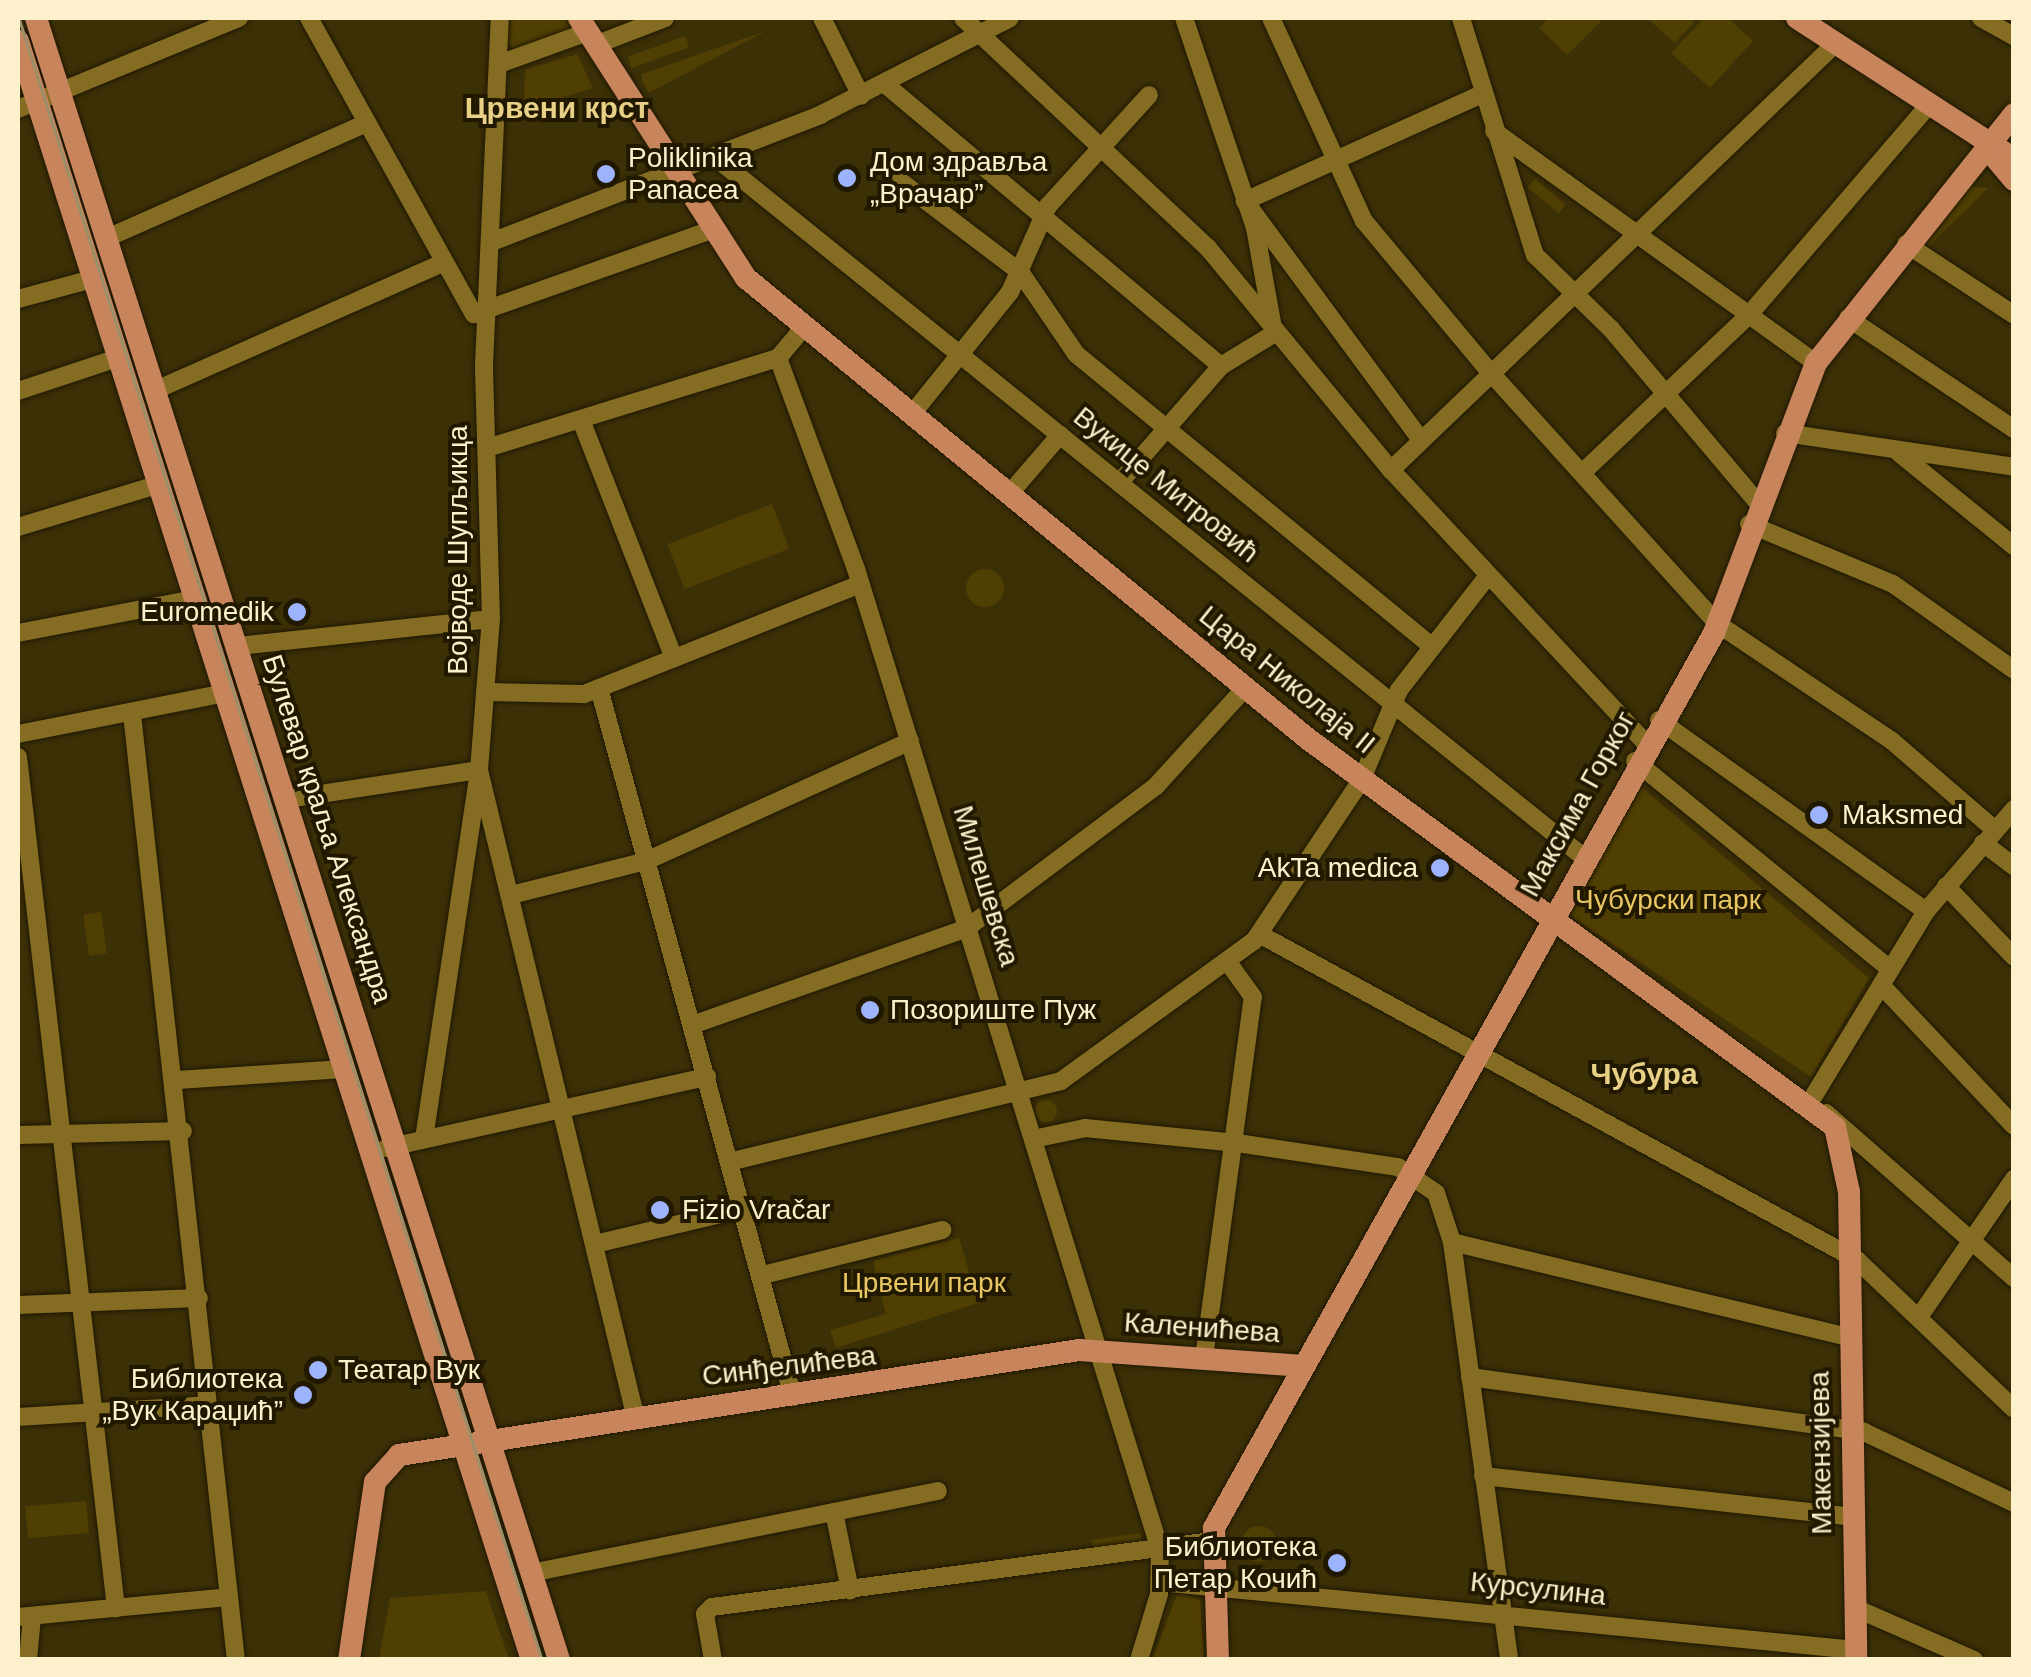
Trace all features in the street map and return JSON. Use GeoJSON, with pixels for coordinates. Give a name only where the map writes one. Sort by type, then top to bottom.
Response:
{"type":"FeatureCollection","features":[{"type":"Feature","properties":{"kind":"main road","name":"Булевар краља Александра"},"geometry":{"type":"LineString","coordinates":[[36,18],[559,1660]]}},
{"type":"Feature","properties":{"kind":"main road"},"geometry":{"type":"LineString","coordinates":[[1797,18],[1986,148],[2014,180]]}},
{"type":"Feature","properties":{"kind":"main road"},"geometry":{"type":"LineString","coordinates":[[587,32],[708,232]]}},
{"type":"Feature","properties":{"kind":"main road","name":"Булевар краља Александра"},"geometry":{"type":"LineString","coordinates":[[18,41],[27,106],[118,358],[532,1660]]}},
{"type":"Feature","properties":{"kind":"main road","name":"Максима Горког"},"geometry":{"type":"LineString","coordinates":[[1212,1541],[1302,1366],[1474,1051],[1640,752],[1718,624],[1753,513],[1816,363],[1906,244],[2014,114]]}},
{"type":"Feature","properties":{"kind":"main road"},"geometry":{"type":"LineString","coordinates":[[1986,148],[2014,159]]}},
{"type":"Feature","properties":{"kind":"main road","name":"Цара Николаја II"},"geometry":{"type":"LineString","coordinates":[[708,232],[746,278],[1362,779],[1549,918],[1815,1106]]}},
{"type":"Feature","properties":{"kind":"main road","name":"Макензијева"},"geometry":{"type":"LineString","coordinates":[[1815,1106],[1854,1145],[1846,1250],[1856,1655]]}},
{"type":"Feature","properties":{"kind":"main road","name":"Макензијева"},"geometry":{"type":"LineString","coordinates":[[1815,1106],[1846,1250]]}},
{"type":"Feature","properties":{"kind":"main road","name":"Каленићева"},"geometry":{"type":"LineString","coordinates":[[1096,1350],[1302,1366]]}},
{"type":"Feature","properties":{"kind":"main road","name":"Синђелићева"},"geometry":{"type":"LineString","coordinates":[[348,1660],[386,1462],[489,1438],[634,1415],[792,1397],[1096,1350]]}},
{"type":"Feature","properties":{"kind":"main road"},"geometry":{"type":"LineString","coordinates":[[1212,1541],[1218,1660]]}},
{"type":"Feature","properties":{"kind":"street"},"geometry":{"type":"LineString","coordinates":[[27,106],[239,18]]}},
{"type":"Feature","properties":{"kind":"street"},"geometry":{"type":"LineString","coordinates":[[309,18],[469,310],[488,314],[708,232]]}},
{"type":"Feature","properties":{"kind":"street","name":"Војводе Шупљикца"},"geometry":{"type":"LineString","coordinates":[[424,1139],[479,770],[490,619],[488,314],[500,18]]}},
{"type":"Feature","properties":{"kind":"street"},"geometry":{"type":"LineString","coordinates":[[499,64],[587,32],[665,18]]}},
{"type":"Feature","properties":{"kind":"street"},"geometry":{"type":"LineString","coordinates":[[822,18],[861,96]]}},
{"type":"Feature","properties":{"kind":"street"},"geometry":{"type":"LineString","coordinates":[[963,18],[973,36],[1208,248],[1391,470],[1640,752],[1885,977],[2014,1126]]}},
{"type":"Feature","properties":{"kind":"street"},"geometry":{"type":"LineString","coordinates":[[494,240],[716,158],[861,96],[1010,18]]}},
{"type":"Feature","properties":{"kind":"street"},"geometry":{"type":"LineString","coordinates":[[1184,18],[1244,201],[1275,333]]}},
{"type":"Feature","properties":{"kind":"street"},"geometry":{"type":"LineString","coordinates":[[1272,18],[1333,163],[1384,248],[1490,372],[1718,624],[1892,741],[2014,866]]}},
{"type":"Feature","properties":{"kind":"street"},"geometry":{"type":"LineString","coordinates":[[1461,18],[1530,246],[1665,396],[1753,513],[1892,584],[2014,670]]}},
{"type":"Feature","properties":{"kind":"street"},"geometry":{"type":"LineString","coordinates":[[1981,18],[2014,36]]}},
{"type":"Feature","properties":{"kind":"street"},"geometry":{"type":"LineString","coordinates":[[1391,470],[1490,372],[1576,297],[1835,44]]}},
{"type":"Feature","properties":{"kind":"street"},"geometry":{"type":"LineString","coordinates":[[886,85],[1044,212],[1221,366]]}},
{"type":"Feature","properties":{"kind":"street"},"geometry":{"type":"LineString","coordinates":[[1244,201],[1484,93]]}},
{"type":"Feature","properties":{"kind":"street"},"geometry":{"type":"LineString","coordinates":[[912,414],[1021,272],[1044,212],[1149,95]]}},
{"type":"Feature","properties":{"kind":"street"},"geometry":{"type":"LineString","coordinates":[[1583,472],[1748,316],[1928,106]]}},
{"type":"Feature","properties":{"kind":"street"},"geometry":{"type":"LineString","coordinates":[[108,238],[366,123]]}},
{"type":"Feature","properties":{"kind":"street"},"geometry":{"type":"LineString","coordinates":[[1494,131],[1816,363]]}},
{"type":"Feature","properties":{"kind":"street","name":"Вукице Митровић"},"geometry":{"type":"LineString","coordinates":[[716,158],[1582,856]]}},
{"type":"Feature","properties":{"kind":"street"},"geometry":{"type":"LineString","coordinates":[[900,181],[1021,272],[1072,351],[1430,644]]}},
{"type":"Feature","properties":{"kind":"street"},"geometry":{"type":"LineString","coordinates":[[1244,201],[1421,440]]}},
{"type":"Feature","properties":{"kind":"street"},"geometry":{"type":"LineString","coordinates":[[1906,244],[2014,315]]}},
{"type":"Feature","properties":{"kind":"street"},"geometry":{"type":"LineString","coordinates":[[156,390],[442,263]]}},
{"type":"Feature","properties":{"kind":"street"},"geometry":{"type":"LineString","coordinates":[[18,300],[92,278]]}},
{"type":"Feature","properties":{"kind":"street"},"geometry":{"type":"LineString","coordinates":[[1848,318],[2014,430]]}},
{"type":"Feature","properties":{"kind":"street"},"geometry":{"type":"LineString","coordinates":[[487,448],[583,425],[778,358],[805,326]]}},
{"type":"Feature","properties":{"kind":"street"},"geometry":{"type":"LineString","coordinates":[[1119,483],[1163,424],[1221,366],[1275,333]]}},
{"type":"Feature","properties":{"kind":"street"},"geometry":{"type":"LineString","coordinates":[[18,391],[118,358]]}},
{"type":"Feature","properties":{"kind":"street","name":"Милешевска"},"geometry":{"type":"LineString","coordinates":[[778,358],[860,584],[1160,1550],[1160,1582],[1139,1660]]}},
{"type":"Feature","properties":{"kind":"street"},"geometry":{"type":"LineString","coordinates":[[583,425],[674,658]]}},
{"type":"Feature","properties":{"kind":"street"},"geometry":{"type":"LineString","coordinates":[[1785,432],[1899,453],[2014,466]]}},
{"type":"Feature","properties":{"kind":"street"},"geometry":{"type":"LineString","coordinates":[[1010,493],[1060,435]]}},
{"type":"Feature","properties":{"kind":"street"},"geometry":{"type":"LineString","coordinates":[[1899,453],[2014,546]]}},
{"type":"Feature","properties":{"kind":"street"},"geometry":{"type":"LineString","coordinates":[[18,527],[157,485]]}},
{"type":"Feature","properties":{"kind":"street"},"geometry":{"type":"LineString","coordinates":[[733,1161],[1068,1078],[1228,961],[1261,935],[1362,779],[1392,702],[1430,644],[1487,577]]}},
{"type":"Feature","properties":{"kind":"street"},"geometry":{"type":"LineString","coordinates":[[484,692],[599,688],[860,584]]}},
{"type":"Feature","properties":{"kind":"street"},"geometry":{"type":"LineString","coordinates":[[18,633],[194,600]]}},
{"type":"Feature","properties":{"kind":"street"},"geometry":{"type":"LineString","coordinates":[[238,646],[490,619]]}},
{"type":"Feature","properties":{"kind":"street"},"geometry":{"type":"LineString","coordinates":[[692,1026],[967,928],[1156,786],[1246,687]]}},
{"type":"Feature","properties":{"kind":"street"},"geometry":{"type":"LineString","coordinates":[[599,688],[746,1208],[792,1397]]}},
{"type":"Feature","properties":{"kind":"street"},"geometry":{"type":"LineString","coordinates":[[18,734],[226,693]]}},
{"type":"Feature","properties":{"kind":"street"},"geometry":{"type":"LineString","coordinates":[[132,714],[179,1080],[206,1405],[236,1660]]}},
{"type":"Feature","properties":{"kind":"street"},"geometry":{"type":"LineString","coordinates":[[1660,720],[1926,911]]}},
{"type":"Feature","properties":{"kind":"street"},"geometry":{"type":"LineString","coordinates":[[511,895],[646,860],[910,741]]}},
{"type":"Feature","properties":{"kind":"street"},"geometry":{"type":"LineString","coordinates":[[18,758],[116,1608]]}},
{"type":"Feature","properties":{"kind":"street"},"geometry":{"type":"LineString","coordinates":[[287,799],[479,770],[634,1415]]}},
{"type":"Feature","properties":{"kind":"street"},"geometry":{"type":"LineString","coordinates":[[1815,1106],[1926,911],[2014,809]]}},
{"type":"Feature","properties":{"kind":"street"},"geometry":{"type":"LineString","coordinates":[[470,826],[494,830]]}},
{"type":"Feature","properties":{"kind":"street"},"geometry":{"type":"LineString","coordinates":[[1946,886],[2014,957]]}},
{"type":"Feature","properties":{"kind":"street"},"geometry":{"type":"LineString","coordinates":[[1261,935],[1846,1250],[2014,1409]]}},
{"type":"Feature","properties":{"kind":"street"},"geometry":{"type":"LineString","coordinates":[[1204,1358],[1253,997],[1228,961]]}},
{"type":"Feature","properties":{"kind":"street"},"geometry":{"type":"LineString","coordinates":[[179,1080],[346,1069]]}},
{"type":"Feature","properties":{"kind":"street"},"geometry":{"type":"LineString","coordinates":[[372,1152],[562,1115],[707,1076]]}},
{"type":"Feature","properties":{"kind":"street"},"geometry":{"type":"LineString","coordinates":[[1033,1139],[1085,1128],[1236,1143],[1410,1172],[1440,1198],[1452,1242],[1509,1660]]}},
{"type":"Feature","properties":{"kind":"street"},"geometry":{"type":"LineString","coordinates":[[18,1135],[182,1131]]}},
{"type":"Feature","properties":{"kind":"street"},"geometry":{"type":"LineString","coordinates":[[1854,1145],[1976,1240],[2014,1278]]}},
{"type":"Feature","properties":{"kind":"street"},"geometry":{"type":"LineString","coordinates":[[1919,1317],[2014,1180]]}},
{"type":"Feature","properties":{"kind":"street"},"geometry":{"type":"LineString","coordinates":[[595,1244],[746,1208]]}},
{"type":"Feature","properties":{"kind":"street"},"geometry":{"type":"LineString","coordinates":[[763,1275],[942,1230]]}},
{"type":"Feature","properties":{"kind":"street"},"geometry":{"type":"LineString","coordinates":[[1452,1242],[1848,1337]]}},
{"type":"Feature","properties":{"kind":"street"},"geometry":{"type":"LineString","coordinates":[[18,1305],[199,1298]]}},
{"type":"Feature","properties":{"kind":"street"},"geometry":{"type":"LineString","coordinates":[[1470,1377],[1851,1429],[2014,1503]]}},
{"type":"Feature","properties":{"kind":"street"},"geometry":{"type":"LineString","coordinates":[[18,1418],[206,1405]]}},
{"type":"Feature","properties":{"kind":"street"},"geometry":{"type":"LineString","coordinates":[[1482,1476],[1853,1518]]}},
{"type":"Feature","properties":{"kind":"street"},"geometry":{"type":"LineString","coordinates":[[530,1573],[938,1491]]}},
{"type":"Feature","properties":{"kind":"street"},"geometry":{"type":"LineString","coordinates":[[834,1512],[850,1590]]}},
{"type":"Feature","properties":{"kind":"street"},"geometry":{"type":"LineString","coordinates":[[713,1660],[712,1606],[1212,1541]]}},
{"type":"Feature","properties":{"kind":"street","name":"Курсулина"},"geometry":{"type":"LineString","coordinates":[[1160,1582],[1503,1613],[1856,1655]]}},
{"type":"Feature","properties":{"kind":"street"},"geometry":{"type":"LineString","coordinates":[[28,1660],[25,1617],[228,1597]]}},
{"type":"Feature","properties":{"kind":"street"},"geometry":{"type":"LineString","coordinates":[[1855,1608],[1974,1660]]}},
{"type":"Feature","properties":{"kind":"green space","name":"Црвени крст"},"geometry":{"type":"Polygon","coordinates":[[[505,18],[571,18],[574,22],[570,33],[516,50],[504,40],[505,18]]]}},
{"type":"Feature","properties":{"kind":"green space"},"geometry":{"type":"Polygon","coordinates":[[[1549,18],[1604,18],[1567,55],[1539,28],[1549,18]]]}},
{"type":"Feature","properties":{"kind":"green space"},"geometry":{"type":"Polygon","coordinates":[[[1647,18],[1689,18],[1694,22],[1675,43],[1647,18]]]}},
{"type":"Feature","properties":{"kind":"green space"},"geometry":{"type":"Polygon","coordinates":[[[1704,18],[1728,18],[1753,41],[1710,88],[1671,53],[1704,18]]]}},
{"type":"Feature","properties":{"kind":"green space"},"geometry":{"type":"Polygon","coordinates":[[[768,30],[649,93],[642,81],[642,74],[768,30]]]}},
{"type":"Feature","properties":{"kind":"green space"},"geometry":{"type":"Polygon","coordinates":[[[685,36],[689,47],[632,68],[628,57],[685,36]]]}},
{"type":"Feature","properties":{"kind":"green space"},"geometry":{"type":"Polygon","coordinates":[[[577,54],[593,88],[524,110],[525,70],[577,54]]]}},
{"type":"Feature","properties":{"kind":"green space"},"geometry":{"type":"Polygon","coordinates":[[[1535,179],[1566,205],[1559,213],[1528,187],[1535,179]]]}},
{"type":"Feature","properties":{"kind":"green space"},"geometry":{"type":"Polygon","coordinates":[[[1970,187],[1988,188],[1927,248],[1922,243],[1970,187]]]}},
{"type":"Feature","properties":{"kind":"green space"},"geometry":{"type":"Polygon","coordinates":[[[772,504],[789,549],[685,589],[667,544],[772,504]]]}},
{"type":"Feature","properties":{"kind":"green space"},"geometry":{"type":"Polygon","coordinates":[[[985,569],[999,574],[1004,588],[999,602],[985,607],[971,602],[966,588],[971,574],[985,569]]]}},
{"type":"Feature","properties":{"kind":"green space","name":"Чубурски парк"},"geometry":{"type":"Polygon","coordinates":[[[1641,787],[1869,978],[1811,1077],[1568,914],[1641,787]]]}},
{"type":"Feature","properties":{"kind":"green space"},"geometry":{"type":"Polygon","coordinates":[[[101,912],[107,954],[89,956],[83,915],[101,912]]]}},
{"type":"Feature","properties":{"kind":"green space"},"geometry":{"type":"Polygon","coordinates":[[[1046,1100],[1054,1103],[1054,1119],[1046,1122],[1038,1119],[1035,1111],[1038,1103],[1046,1100]]]}},
{"type":"Feature","properties":{"kind":"green space","name":"Црвени парк"},"geometry":{"type":"Polygon","coordinates":[[[959,1238],[978,1303],[836,1348],[830,1330],[886,1314],[873,1261],[959,1238]]]}},
{"type":"Feature","properties":{"kind":"green space"},"geometry":{"type":"Polygon","coordinates":[[[86,1501],[89,1533],[28,1538],[25,1506],[86,1501]]]}},
{"type":"Feature","properties":{"kind":"green space"},"geometry":{"type":"Polygon","coordinates":[[[1259,1526],[1272,1531],[1277,1544],[1272,1557],[1259,1562],[1246,1557],[1241,1544],[1246,1531],[1259,1526]]]}},
{"type":"Feature","properties":{"kind":"green space"},"geometry":{"type":"Polygon","coordinates":[[[1140,1533],[1142,1543],[1094,1553],[1091,1540],[1140,1533]]]}},
{"type":"Feature","properties":{"kind":"green space"},"geometry":{"type":"Polygon","coordinates":[[[486,1591],[509,1659],[379,1659],[390,1598],[486,1591]]]}},
{"type":"Feature","properties":{"kind":"green space"},"geometry":{"type":"Polygon","coordinates":[[[1178,1592],[1200,1600],[1204,1659],[1152,1660],[1178,1592]]]}},
{"type":"Feature","properties":{"kind":"tram line"},"geometry":{"type":"LineString","coordinates":[[19,18],[542,1660]]}},
{"type":"Feature","properties":{"kind":"place","name":"Poliklinika Panacea"},"geometry":{"type":"Point","coordinates":[606,174]}},
{"type":"Feature","properties":{"kind":"place","name":"Дом здравља „Врачар”"},"geometry":{"type":"Point","coordinates":[847,178]}},
{"type":"Feature","properties":{"kind":"place","name":"Euromedik"},"geometry":{"type":"Point","coordinates":[297,612]}},
{"type":"Feature","properties":{"kind":"place","name":"Maksmed"},"geometry":{"type":"Point","coordinates":[1819,815]}},
{"type":"Feature","properties":{"kind":"place","name":"AkTa medica"},"geometry":{"type":"Point","coordinates":[1440,868]}},
{"type":"Feature","properties":{"kind":"place","name":"Позориште Пуж"},"geometry":{"type":"Point","coordinates":[870,1010]}},
{"type":"Feature","properties":{"kind":"place","name":"Fizio Vračar"},"geometry":{"type":"Point","coordinates":[660,1210]}},
{"type":"Feature","properties":{"kind":"place","name":"Театар Вук"},"geometry":{"type":"Point","coordinates":[318,1370]}},
{"type":"Feature","properties":{"kind":"place","name":"Библиотека „Вук Караџић”"},"geometry":{"type":"Point","coordinates":[303,1395]}},
{"type":"Feature","properties":{"kind":"place","name":"Библиотека Петар Кочић"},"geometry":{"type":"Point","coordinates":[1337,1563]}},
{"type":"Feature","properties":{"kind":"district","name":"Црвени крст"},"geometry":{"type":"Point","coordinates":[557,108]}},
{"type":"Feature","properties":{"kind":"district","name":"Чубура"},"geometry":{"type":"Point","coordinates":[1644,1074]}}]}
